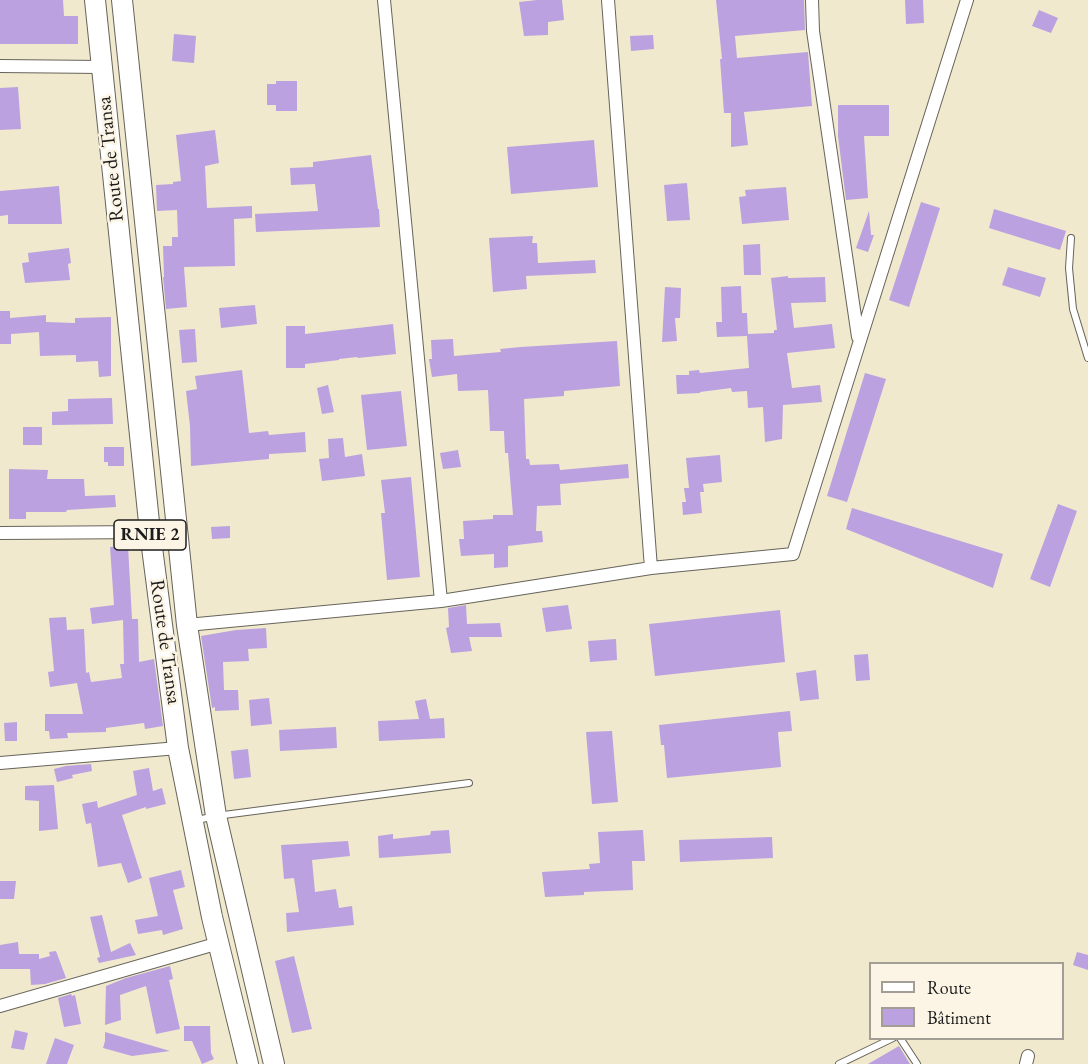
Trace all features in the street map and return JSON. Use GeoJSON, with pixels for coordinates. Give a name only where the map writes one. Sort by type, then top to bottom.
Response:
{"type":"FeatureCollection","features":[{"type":"Feature","properties":{"kind":"main road","name":"Route de Transa"},"geometry":{"type":"LineString","coordinates":[[95,0],[150,532],[178,748],[212,917],[248,1064]]}},
{"type":"Feature","properties":{"kind":"main road","name":"Route de Transa"},"geometry":{"type":"LineString","coordinates":[[122,0],[187,626],[216,816],[274,1064]]}},
{"type":"Feature","properties":{"kind":"street"},"geometry":{"type":"LineString","coordinates":[[384,0],[441,601]]}},
{"type":"Feature","properties":{"kind":"street"},"geometry":{"type":"LineString","coordinates":[[608,0],[651,568]]}},
{"type":"Feature","properties":{"kind":"street"},"geometry":{"type":"LineString","coordinates":[[812,0],[813,31],[859,341]]}},
{"type":"Feature","properties":{"kind":"street"},"geometry":{"type":"LineString","coordinates":[[187,626],[441,601],[651,568],[793,554],[967,0]]}},
{"type":"Feature","properties":{"kind":"street"},"geometry":{"type":"LineString","coordinates":[[0,66],[102,67]]}},
{"type":"Feature","properties":{"kind":"street"},"geometry":{"type":"LineString","coordinates":[[0,532],[150,532]]}},
{"type":"Feature","properties":{"kind":"street"},"geometry":{"type":"LineString","coordinates":[[0,763],[178,748]]}},
{"type":"Feature","properties":{"kind":"street"},"geometry":{"type":"LineString","coordinates":[[0,1006],[219,943]]}},
{"type":"Feature","properties":{"kind":"lane"},"geometry":{"type":"LineString","coordinates":[[1071,238],[1069,268],[1073,309],[1088,358]]}},
{"type":"Feature","properties":{"kind":"lane"},"geometry":{"type":"LineString","coordinates":[[193,821],[216,816],[469,783]]}},
{"type":"Feature","properties":{"kind":"lane"},"geometry":{"type":"LineString","coordinates":[[839,1064],[889,1040]]}},
{"type":"Feature","properties":{"kind":"lane"},"geometry":{"type":"LineString","coordinates":[[901,1040],[917,1064]]}},
{"type":"Feature","properties":{"kind":"building"},"geometry":{"type":"Polygon","coordinates":[[[0,0],[63,0],[64,16],[78,16],[78,44],[0,44],[0,0]]]}},
{"type":"Feature","properties":{"kind":"building"},"geometry":{"type":"Polygon","coordinates":[[[562,0],[564,20],[548,22],[548,35],[524,36],[519,2],[562,0]]]}},
{"type":"Feature","properties":{"kind":"building"},"geometry":{"type":"Polygon","coordinates":[[[716,0],[804,0],[805,30],[735,36],[737,58],[808,52],[812,106],[744,112],[748,145],[731,147],[731,113],[724,113],[720,59],[722,59],[716,0]]]}},
{"type":"Feature","properties":{"kind":"building"},"geometry":{"type":"Polygon","coordinates":[[[905,0],[923,0],[924,23],[906,24],[905,0]]]}},
{"type":"Feature","properties":{"kind":"building"},"geometry":{"type":"Polygon","coordinates":[[[1039,10],[1058,18],[1051,33],[1032,26],[1039,10]]]}},
{"type":"Feature","properties":{"kind":"building"},"geometry":{"type":"Polygon","coordinates":[[[174,34],[196,36],[194,63],[172,61],[174,34]]]}},
{"type":"Feature","properties":{"kind":"building"},"geometry":{"type":"Polygon","coordinates":[[[653,35],[654,49],[631,51],[630,36],[653,35]]]}},
{"type":"Feature","properties":{"kind":"building"},"geometry":{"type":"Polygon","coordinates":[[[276,81],[297,81],[297,111],[276,111],[276,105],[267,105],[267,84],[276,84],[276,81]]]}},
{"type":"Feature","properties":{"kind":"building"},"geometry":{"type":"Polygon","coordinates":[[[18,87],[21,129],[0,130],[0,88],[18,87]]]}},
{"type":"Feature","properties":{"kind":"building"},"geometry":{"type":"Polygon","coordinates":[[[838,105],[889,105],[889,136],[864,136],[868,198],[846,200],[838,136],[838,105]]]}},
{"type":"Feature","properties":{"kind":"building"},"geometry":{"type":"Polygon","coordinates":[[[215,130],[219,163],[205,166],[207,208],[252,206],[252,218],[234,219],[235,266],[184,267],[187,307],[166,309],[163,246],[172,246],[172,237],[178,237],[177,210],[157,211],[156,185],[181,181],[176,135],[215,130]]]}},
{"type":"Feature","properties":{"kind":"building"},"geometry":{"type":"Polygon","coordinates":[[[594,140],[598,187],[511,194],[507,147],[594,140]]]}},
{"type":"Feature","properties":{"kind":"building"},"geometry":{"type":"Polygon","coordinates":[[[371,155],[380,227],[256,232],[255,214],[318,211],[315,184],[291,185],[290,168],[313,167],[313,162],[371,155]]]}},
{"type":"Feature","properties":{"kind":"building"},"geometry":{"type":"Polygon","coordinates":[[[687,183],[690,220],[667,221],[664,185],[687,183]]]}},
{"type":"Feature","properties":{"kind":"building"},"geometry":{"type":"Polygon","coordinates":[[[59,186],[62,224],[8,224],[8,215],[0,216],[0,191],[59,186]]]}},
{"type":"Feature","properties":{"kind":"building"},"geometry":{"type":"Polygon","coordinates":[[[786,187],[789,220],[742,224],[739,197],[746,196],[745,190],[786,187]]]}},
{"type":"Feature","properties":{"kind":"building"},"geometry":{"type":"Polygon","coordinates":[[[921,202],[940,208],[909,307],[889,300],[921,202]]]}},
{"type":"Feature","properties":{"kind":"building"},"geometry":{"type":"Polygon","coordinates":[[[994,209],[1066,231],[1060,250],[989,228],[994,209]]]}},
{"type":"Feature","properties":{"kind":"building"},"geometry":{"type":"Polygon","coordinates":[[[869,211],[871,235],[874,235],[868,252],[856,248],[869,211]]]}},
{"type":"Feature","properties":{"kind":"building"},"geometry":{"type":"Polygon","coordinates":[[[533,236],[532,243],[537,243],[538,263],[595,260],[596,273],[526,276],[527,289],[493,292],[489,238],[533,236]]]}},
{"type":"Feature","properties":{"kind":"building"},"geometry":{"type":"Polygon","coordinates":[[[760,244],[761,275],[744,275],[743,245],[760,244]]]}},
{"type":"Feature","properties":{"kind":"building"},"geometry":{"type":"Polygon","coordinates":[[[69,248],[70,280],[25,283],[22,263],[29,262],[28,253],[69,248]]]}},
{"type":"Feature","properties":{"kind":"building"},"geometry":{"type":"Polygon","coordinates":[[[1008,267],[1046,278],[1040,297],[1002,285],[1008,267]]]}},
{"type":"Feature","properties":{"kind":"building"},"geometry":{"type":"Polygon","coordinates":[[[788,276],[788,278],[825,277],[826,302],[791,303],[794,328],[832,324],[835,348],[787,353],[792,388],[820,385],[822,402],[783,405],[782,439],[765,442],[763,407],[748,408],[747,391],[732,392],[731,388],[677,394],[676,375],[689,375],[689,371],[699,370],[700,373],[749,368],[747,336],[717,337],[716,322],[722,322],[721,287],[741,286],[742,313],[747,313],[748,334],[774,333],[774,330],[777,330],[771,278],[788,276]]]}},
{"type":"Feature","properties":{"kind":"building"},"geometry":{"type":"Polygon","coordinates":[[[665,287],[681,288],[680,318],[675,318],[677,341],[662,342],[665,287]]]}},
{"type":"Feature","properties":{"kind":"building"},"geometry":{"type":"Polygon","coordinates":[[[255,305],[257,324],[221,328],[219,308],[255,305]]]}},
{"type":"Feature","properties":{"kind":"building"},"geometry":{"type":"Polygon","coordinates":[[[0,311],[10,311],[10,318],[46,315],[46,322],[75,323],[75,318],[111,317],[111,376],[99,377],[98,361],[76,362],[76,355],[40,356],[39,332],[11,334],[11,344],[0,344],[0,311]]]}},
{"type":"Feature","properties":{"kind":"building"},"geometry":{"type":"Polygon","coordinates":[[[393,324],[396,354],[305,364],[305,368],[286,368],[286,326],[305,326],[305,334],[393,324]]]}},
{"type":"Feature","properties":{"kind":"building"},"geometry":{"type":"Polygon","coordinates":[[[195,329],[197,362],[182,363],[179,330],[195,329]]]}},
{"type":"Feature","properties":{"kind":"building"},"geometry":{"type":"Polygon","coordinates":[[[453,339],[454,356],[501,352],[500,349],[521,347],[617,341],[620,386],[564,391],[564,396],[524,399],[526,459],[529,459],[530,465],[559,464],[560,470],[628,464],[629,478],[560,484],[561,505],[537,506],[536,531],[542,531],[543,542],[508,546],[508,567],[494,568],[494,554],[461,556],[459,539],[464,539],[463,521],[493,519],[493,515],[513,515],[504,431],[490,431],[488,390],[458,391],[457,374],[432,377],[429,359],[432,359],[431,340],[453,339]]]}},
{"type":"Feature","properties":{"kind":"building"},"geometry":{"type":"Polygon","coordinates":[[[242,370],[249,433],[268,431],[269,435],[305,432],[306,452],[269,454],[269,459],[191,466],[186,391],[197,389],[195,376],[242,370]]]}},
{"type":"Feature","properties":{"kind":"building"},"geometry":{"type":"Polygon","coordinates":[[[865,373],[886,379],[847,502],[827,496],[865,373]]]}},
{"type":"Feature","properties":{"kind":"building"},"geometry":{"type":"Polygon","coordinates":[[[328,385],[334,412],[322,414],[317,388],[328,385]]]}},
{"type":"Feature","properties":{"kind":"building"},"geometry":{"type":"Polygon","coordinates":[[[401,391],[407,446],[367,450],[361,395],[401,391]]]}},
{"type":"Feature","properties":{"kind":"building"},"geometry":{"type":"Polygon","coordinates":[[[112,398],[113,424],[52,425],[52,412],[68,411],[68,399],[112,398]]]}},
{"type":"Feature","properties":{"kind":"building"},"geometry":{"type":"Polygon","coordinates":[[[23,427],[42,427],[42,445],[23,445],[23,427]]]}},
{"type":"Feature","properties":{"kind":"building"},"geometry":{"type":"Polygon","coordinates":[[[343,438],[345,457],[362,454],[365,476],[322,481],[319,459],[329,458],[328,439],[343,438]]]}},
{"type":"Feature","properties":{"kind":"building"},"geometry":{"type":"Polygon","coordinates":[[[104,447],[124,447],[124,466],[108,466],[108,462],[104,462],[104,447]]]}},
{"type":"Feature","properties":{"kind":"building"},"geometry":{"type":"Polygon","coordinates":[[[458,450],[461,467],[443,469],[440,453],[458,450]]]}},
{"type":"Feature","properties":{"kind":"building"},"geometry":{"type":"Polygon","coordinates":[[[720,455],[722,482],[703,484],[704,492],[700,492],[702,513],[683,515],[682,502],[686,502],[684,488],[689,488],[686,458],[720,455]]]}},
{"type":"Feature","properties":{"kind":"building"},"geometry":{"type":"Polygon","coordinates":[[[9,469],[48,470],[47,479],[84,479],[85,496],[115,495],[116,507],[67,510],[66,512],[26,512],[26,519],[9,519],[9,469]]]}},
{"type":"Feature","properties":{"kind":"building"},"geometry":{"type":"Polygon","coordinates":[[[411,477],[420,577],[387,580],[381,513],[385,513],[381,480],[411,477]]]}},
{"type":"Feature","properties":{"kind":"building"},"geometry":{"type":"Polygon","coordinates":[[[1058,504],[1077,511],[1050,587],[1030,579],[1058,504]]]}},
{"type":"Feature","properties":{"kind":"building"},"geometry":{"type":"Polygon","coordinates":[[[852,508],[1003,554],[993,588],[846,529],[852,508]]]}},
{"type":"Feature","properties":{"kind":"building"},"geometry":{"type":"Polygon","coordinates":[[[230,526],[230,538],[212,539],[211,527],[230,526]]]}},
{"type":"Feature","properties":{"kind":"building"},"geometry":{"type":"Polygon","coordinates":[[[128,546],[132,619],[138,619],[139,662],[154,659],[163,726],[145,729],[144,723],[106,728],[106,732],[67,733],[68,738],[50,739],[49,731],[45,731],[45,714],[83,714],[77,683],[50,687],[48,672],[54,671],[49,618],[66,617],[67,630],[84,629],[86,673],[89,672],[91,682],[122,678],[120,664],[124,664],[123,620],[92,624],[90,608],[114,605],[110,547],[128,546]]]}},
{"type":"Feature","properties":{"kind":"building"},"geometry":{"type":"Polygon","coordinates":[[[466,605],[467,624],[500,623],[502,637],[469,637],[472,651],[451,653],[446,628],[449,627],[448,608],[466,605]]]}},
{"type":"Feature","properties":{"kind":"building"},"geometry":{"type":"Polygon","coordinates":[[[568,605],[572,629],[546,632],[542,608],[568,605]]]}},
{"type":"Feature","properties":{"kind":"building"},"geometry":{"type":"Polygon","coordinates":[[[780,610],[785,662],[655,676],[649,624],[780,610]]]}},
{"type":"Feature","properties":{"kind":"building"},"geometry":{"type":"Polygon","coordinates":[[[266,628],[267,648],[248,649],[249,661],[223,662],[224,690],[238,690],[239,710],[215,711],[215,707],[212,708],[201,636],[266,628]]]}},
{"type":"Feature","properties":{"kind":"building"},"geometry":{"type":"Polygon","coordinates":[[[616,639],[617,660],[590,662],[588,641],[616,639]]]}},
{"type":"Feature","properties":{"kind":"building"},"geometry":{"type":"Polygon","coordinates":[[[868,654],[870,680],[856,681],[854,655],[868,654]]]}},
{"type":"Feature","properties":{"kind":"building"},"geometry":{"type":"Polygon","coordinates":[[[816,670],[819,699],[800,701],[796,673],[816,670]]]}},
{"type":"Feature","properties":{"kind":"building"},"geometry":{"type":"Polygon","coordinates":[[[269,698],[272,724],[251,726],[249,700],[269,698]]]}},
{"type":"Feature","properties":{"kind":"building"},"geometry":{"type":"Polygon","coordinates":[[[426,699],[430,719],[444,718],[445,738],[379,741],[378,721],[419,719],[415,701],[426,699]]]}},
{"type":"Feature","properties":{"kind":"building"},"geometry":{"type":"Polygon","coordinates":[[[790,711],[792,731],[778,732],[781,767],[667,778],[664,745],[661,745],[659,725],[790,711]]]}},
{"type":"Feature","properties":{"kind":"building"},"geometry":{"type":"Polygon","coordinates":[[[17,722],[17,741],[5,741],[4,723],[17,722]]]}},
{"type":"Feature","properties":{"kind":"building"},"geometry":{"type":"Polygon","coordinates":[[[336,727],[337,748],[280,751],[279,730],[336,727]]]}},
{"type":"Feature","properties":{"kind":"building"},"geometry":{"type":"Polygon","coordinates":[[[612,731],[618,802],[592,804],[586,732],[612,731]]]}},
{"type":"Feature","properties":{"kind":"building"},"geometry":{"type":"Polygon","coordinates":[[[248,749],[251,777],[234,779],[231,751],[248,749]]]}},
{"type":"Feature","properties":{"kind":"building"},"geometry":{"type":"Polygon","coordinates":[[[91,764],[92,771],[72,775],[73,778],[57,782],[54,769],[91,764]]]}},
{"type":"Feature","properties":{"kind":"building"},"geometry":{"type":"Polygon","coordinates":[[[149,768],[153,791],[162,788],[166,804],[146,809],[146,807],[122,815],[142,878],[128,883],[121,863],[98,867],[91,823],[86,824],[82,804],[97,801],[98,808],[137,795],[133,771],[149,768]]]}},
{"type":"Feature","properties":{"kind":"building"},"geometry":{"type":"Polygon","coordinates":[[[54,785],[58,829],[39,831],[39,801],[25,800],[25,786],[54,785]]]}},
{"type":"Feature","properties":{"kind":"building"},"geometry":{"type":"Polygon","coordinates":[[[449,830],[451,853],[379,858],[378,836],[393,834],[393,839],[430,835],[431,831],[449,830]]]}},
{"type":"Feature","properties":{"kind":"building"},"geometry":{"type":"Polygon","coordinates":[[[643,830],[645,861],[632,861],[633,890],[584,892],[584,895],[545,897],[542,872],[590,869],[589,864],[600,863],[598,832],[643,830]]]}},
{"type":"Feature","properties":{"kind":"building"},"geometry":{"type":"Polygon","coordinates":[[[772,837],[773,858],[680,862],[679,840],[772,837]]]}},
{"type":"Feature","properties":{"kind":"building"},"geometry":{"type":"Polygon","coordinates":[[[348,841],[350,856],[312,860],[315,892],[336,889],[339,908],[352,906],[354,925],[287,932],[286,913],[299,912],[294,878],[284,879],[281,845],[348,841]]]}},
{"type":"Feature","properties":{"kind":"building"},"geometry":{"type":"Polygon","coordinates":[[[181,870],[185,887],[173,890],[183,929],[163,935],[162,930],[138,934],[135,920],[158,916],[149,878],[181,870]]]}},
{"type":"Feature","properties":{"kind":"building"},"geometry":{"type":"Polygon","coordinates":[[[0,881],[16,881],[14,899],[0,899],[0,881]]]}},
{"type":"Feature","properties":{"kind":"building"},"geometry":{"type":"Polygon","coordinates":[[[102,915],[111,952],[130,943],[136,955],[99,963],[97,958],[100,957],[90,917],[102,915]]]}},
{"type":"Feature","properties":{"kind":"building"},"geometry":{"type":"Polygon","coordinates":[[[18,942],[19,954],[39,954],[39,959],[50,956],[49,952],[56,951],[66,978],[31,985],[30,969],[0,969],[0,945],[18,942]]]}},
{"type":"Feature","properties":{"kind":"building"},"geometry":{"type":"Polygon","coordinates":[[[1077,952],[1088,955],[1088,970],[1073,965],[1077,952]]]}},
{"type":"Feature","properties":{"kind":"building"},"geometry":{"type":"Polygon","coordinates":[[[294,956],[312,1029],[292,1033],[275,961],[294,956]]]}},
{"type":"Feature","properties":{"kind":"building"},"geometry":{"type":"Polygon","coordinates":[[[170,966],[173,979],[169,980],[180,1029],[156,1034],[146,986],[120,995],[121,1020],[105,1025],[106,986],[170,966]]]}},
{"type":"Feature","properties":{"kind":"building"},"geometry":{"type":"Polygon","coordinates":[[[75,995],[81,1024],[64,1027],[58,998],[75,995]]]}},
{"type":"Feature","properties":{"kind":"building"},"geometry":{"type":"Polygon","coordinates":[[[184,1026],[210,1026],[211,1053],[214,1059],[202,1064],[192,1041],[184,1041],[184,1026]]]}},
{"type":"Feature","properties":{"kind":"building"},"geometry":{"type":"Polygon","coordinates":[[[15,1030],[28,1033],[24,1050],[11,1048],[15,1030]]]}},
{"type":"Feature","properties":{"kind":"building"},"geometry":{"type":"Polygon","coordinates":[[[105,1032],[170,1051],[132,1056],[103,1048],[105,1032]]]}},
{"type":"Feature","properties":{"kind":"building"},"geometry":{"type":"Polygon","coordinates":[[[55,1038],[74,1045],[67,1064],[46,1064],[55,1038]]]}},
{"type":"Feature","properties":{"kind":"building"},"geometry":{"type":"Polygon","coordinates":[[[899,1046],[910,1064],[868,1064],[899,1046]]]}}]}
